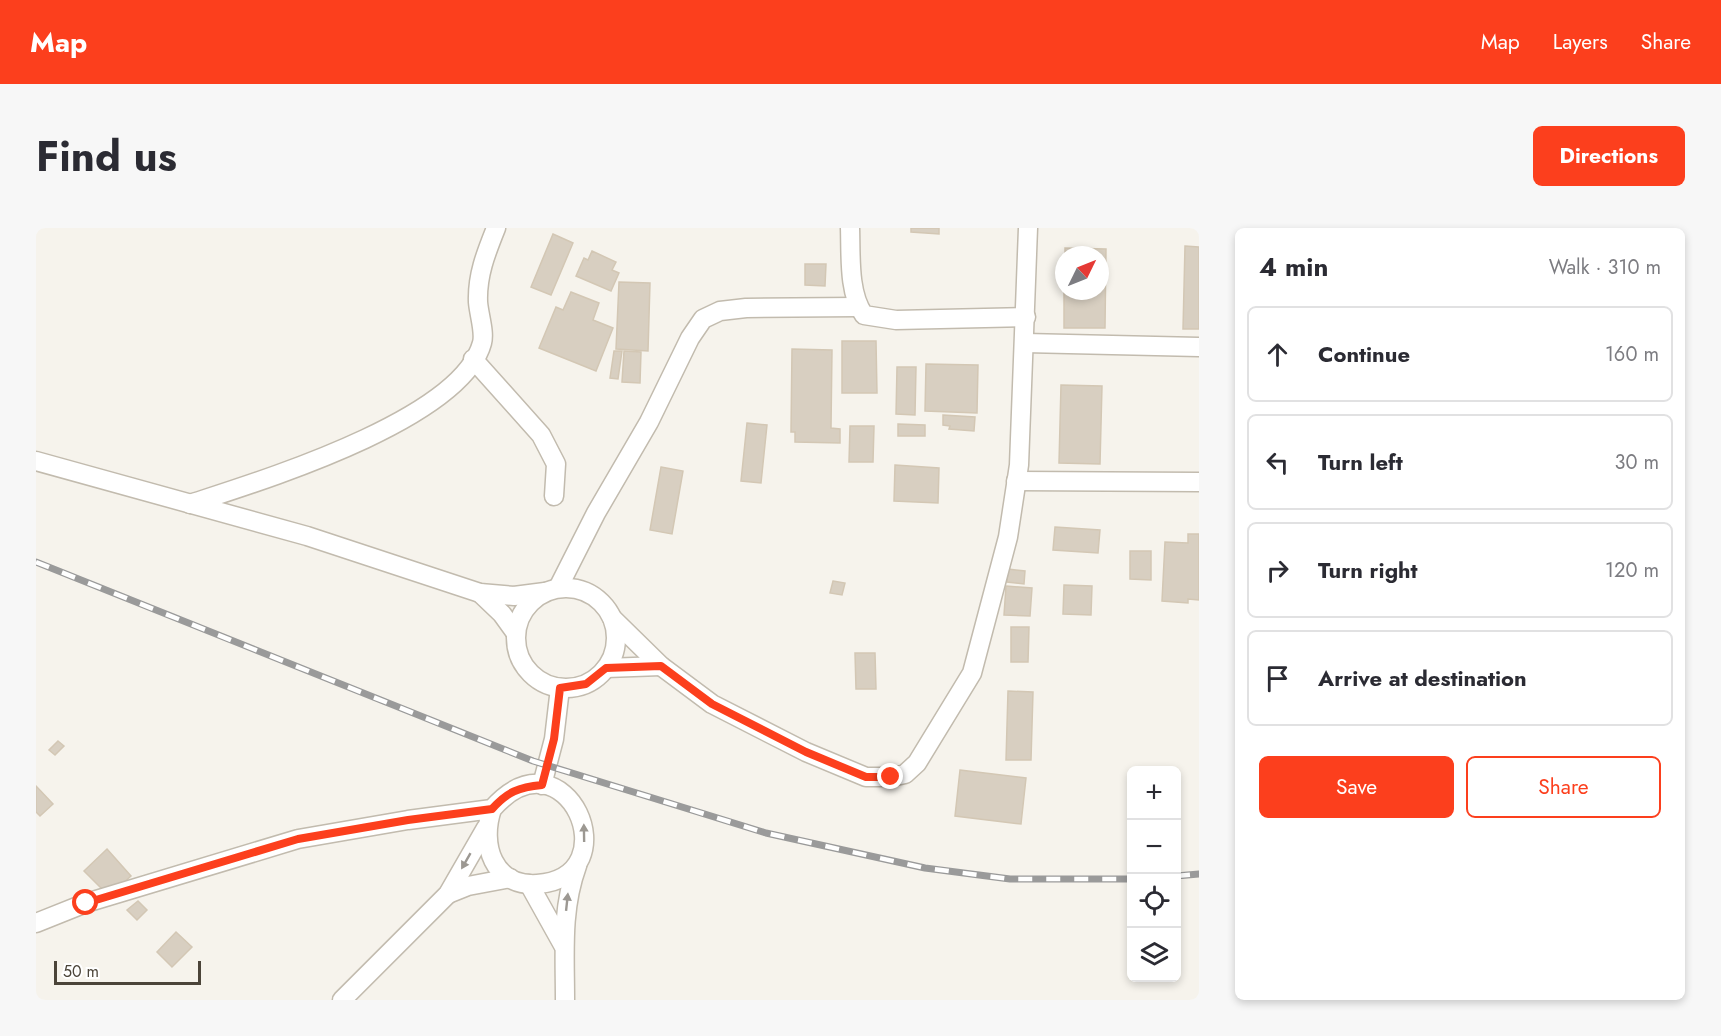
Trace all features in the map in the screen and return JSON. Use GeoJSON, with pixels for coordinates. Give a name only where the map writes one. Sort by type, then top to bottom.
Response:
{"type":"FeatureCollection","features":[{"type":"Feature","properties":{"kind":"street"},"geometry":{"type":"LineString","coordinates":[[189,504],[256,482],[333,452],[413,415],[464,377],[482,342],[478,301],[481,265],[496,228]]}},
{"type":"Feature","properties":{"kind":"street"},"geometry":{"type":"LineString","coordinates":[[850,228],[851,265],[858,307],[864,315],[896,320],[1026,317]]}},
{"type":"Feature","properties":{"kind":"street"},"geometry":{"type":"LineString","coordinates":[[36,461],[307,536],[480,594],[514,596],[552,590],[584,591],[596,598],[612,618],[661,666],[712,704],[835,765],[866,777],[891,777],[905,774],[923,753],[972,673],[1008,537],[1016,481],[1025,343],[1028,228]]}},
{"type":"Feature","properties":{"kind":"street"},"geometry":{"type":"LineString","coordinates":[[612,618],[616,644],[606,668],[586,684],[560,688],[536,678],[526,669],[516,645],[515,632],[525,608],[552,590],[649,422],[690,338],[703,319],[720,311],[746,308],[858,307]]}},
{"type":"Feature","properties":{"kind":"street"},"geometry":{"type":"LineString","coordinates":[[1025,343],[1199,347]]}},
{"type":"Feature","properties":{"kind":"street"},"geometry":{"type":"LineString","coordinates":[[474,359],[541,435],[556,464],[554,496]]}},
{"type":"Feature","properties":{"kind":"street"},"geometry":{"type":"LineString","coordinates":[[1016,481],[1199,482]]}},
{"type":"Feature","properties":{"kind":"street"},"geometry":{"type":"LineString","coordinates":[[480,594],[502,614],[515,632]]}},
{"type":"Feature","properties":{"kind":"street"},"geometry":{"type":"LineString","coordinates":[[606,668],[661,666]]}},
{"type":"Feature","properties":{"kind":"street"},"geometry":{"type":"LineString","coordinates":[[542,785],[554,739],[560,688]]}},
{"type":"Feature","properties":{"kind":"street"},"geometry":{"type":"LineString","coordinates":[[342,1000],[448,894],[486,828],[492,809],[505,795],[522,786],[542,785],[561,792],[575,804],[584,822],[585,842],[568,892],[563,945],[565,1000]]}},
{"type":"Feature","properties":{"kind":"street"},"geometry":{"type":"LineString","coordinates":[[36,923],[86,903],[298,839],[408,820],[492,809]]}},
{"type":"Feature","properties":{"kind":"street"},"geometry":{"type":"LineString","coordinates":[[486,828],[487,848],[496,865],[510,878],[529,885],[548,883],[566,875],[579,860]]}},
{"type":"Feature","properties":{"kind":"street"},"geometry":{"type":"LineString","coordinates":[[448,894],[468,886],[510,878]]}},
{"type":"Feature","properties":{"kind":"street"},"geometry":{"type":"LineString","coordinates":[[529,885],[563,945]]}},
{"type":"Feature","properties":{"kind":"building"},"geometry":{"type":"Polygon","coordinates":[[[911,228],[939,228],[939,234],[911,232],[911,228]]]}},
{"type":"Feature","properties":{"kind":"building"},"geometry":{"type":"Polygon","coordinates":[[[553,234],[573,243],[551,295],[531,287],[553,234]]]}},
{"type":"Feature","properties":{"kind":"building"},"geometry":{"type":"Polygon","coordinates":[[[1185,246],[1199,247],[1199,329],[1183,329],[1185,246]]]}},
{"type":"Feature","properties":{"kind":"building"},"geometry":{"type":"Polygon","coordinates":[[[592,251],[616,262],[612,270],[619,273],[611,291],[576,276],[584,258],[588,260],[592,251]]]}},
{"type":"Feature","properties":{"kind":"building"},"geometry":{"type":"Polygon","coordinates":[[[805,264],[826,264],[825,286],[805,285],[805,264]]]}},
{"type":"Feature","properties":{"kind":"building"},"geometry":{"type":"Polygon","coordinates":[[[619,282],[650,283],[648,351],[616,349],[619,282]]]}},
{"type":"Feature","properties":{"kind":"building"},"geometry":{"type":"Polygon","coordinates":[[[571,292],[599,303],[593,320],[613,328],[596,371],[539,348],[556,307],[563,310],[571,292]]]}},
{"type":"Feature","properties":{"kind":"building"},"geometry":{"type":"Polygon","coordinates":[[[1064,300],[1105,300],[1105,328],[1064,328],[1064,300]]]}},
{"type":"Feature","properties":{"kind":"building"},"geometry":{"type":"Polygon","coordinates":[[[842,341],[876,341],[877,393],[842,393],[842,341]]]}},
{"type":"Feature","properties":{"kind":"building"},"geometry":{"type":"Polygon","coordinates":[[[792,349],[832,350],[831,428],[840,429],[840,443],[795,442],[795,432],[791,432],[792,349]]]}},
{"type":"Feature","properties":{"kind":"building"},"geometry":{"type":"Polygon","coordinates":[[[614,351],[622,351],[618,379],[610,378],[614,351]]]}},
{"type":"Feature","properties":{"kind":"building"},"geometry":{"type":"Polygon","coordinates":[[[624,351],[641,352],[640,383],[622,382],[624,351]]]}},
{"type":"Feature","properties":{"kind":"building"},"geometry":{"type":"Polygon","coordinates":[[[926,364],[978,365],[977,413],[925,411],[926,364]]]}},
{"type":"Feature","properties":{"kind":"building"},"geometry":{"type":"Polygon","coordinates":[[[897,367],[916,367],[915,415],[896,414],[897,367]]]}},
{"type":"Feature","properties":{"kind":"building"},"geometry":{"type":"Polygon","coordinates":[[[1061,385],[1102,386],[1100,464],[1059,463],[1061,385]]]}},
{"type":"Feature","properties":{"kind":"building"},"geometry":{"type":"Polygon","coordinates":[[[943,415],[975,417],[974,431],[949,429],[950,426],[943,425],[943,415]]]}},
{"type":"Feature","properties":{"kind":"building"},"geometry":{"type":"Polygon","coordinates":[[[747,423],[767,425],[761,483],[741,481],[747,423]]]}},
{"type":"Feature","properties":{"kind":"building"},"geometry":{"type":"Polygon","coordinates":[[[898,424],[925,425],[925,436],[898,436],[898,424]]]}},
{"type":"Feature","properties":{"kind":"building"},"geometry":{"type":"Polygon","coordinates":[[[850,426],[874,426],[873,462],[849,462],[850,426]]]}},
{"type":"Feature","properties":{"kind":"building"},"geometry":{"type":"Polygon","coordinates":[[[895,465],[939,468],[938,503],[894,501],[895,465]]]}},
{"type":"Feature","properties":{"kind":"building"},"geometry":{"type":"Polygon","coordinates":[[[661,467],[683,471],[672,534],[650,530],[661,467]]]}},
{"type":"Feature","properties":{"kind":"building"},"geometry":{"type":"Polygon","coordinates":[[[1055,527],[1100,530],[1098,553],[1053,550],[1055,527]]]}},
{"type":"Feature","properties":{"kind":"building"},"geometry":{"type":"Polygon","coordinates":[[[1188,534],[1199,534],[1199,600],[1188,599],[1188,603],[1162,601],[1165,542],[1188,543],[1188,534]]]}},
{"type":"Feature","properties":{"kind":"building"},"geometry":{"type":"Polygon","coordinates":[[[1130,551],[1151,551],[1151,580],[1130,579],[1130,551]]]}},
{"type":"Feature","properties":{"kind":"building"},"geometry":{"type":"Polygon","coordinates":[[[1008,569],[1025,571],[1024,584],[1007,582],[1008,569]]]}},
{"type":"Feature","properties":{"kind":"building"},"geometry":{"type":"Polygon","coordinates":[[[833,581],[845,583],[842,595],[830,593],[833,581]]]}},
{"type":"Feature","properties":{"kind":"building"},"geometry":{"type":"Polygon","coordinates":[[[1064,585],[1092,586],[1091,615],[1063,614],[1064,585]]]}},
{"type":"Feature","properties":{"kind":"building"},"geometry":{"type":"Polygon","coordinates":[[[1006,586],[1032,588],[1030,616],[1004,615],[1006,586]]]}},
{"type":"Feature","properties":{"kind":"building"},"geometry":{"type":"Polygon","coordinates":[[[1011,627],[1029,627],[1028,662],[1011,662],[1011,627]]]}},
{"type":"Feature","properties":{"kind":"building"},"geometry":{"type":"Polygon","coordinates":[[[855,653],[875,653],[876,689],[856,689],[855,653]]]}},
{"type":"Feature","properties":{"kind":"building"},"geometry":{"type":"Polygon","coordinates":[[[1008,691],[1033,692],[1031,760],[1006,760],[1008,691]]]}},
{"type":"Feature","properties":{"kind":"building"},"geometry":{"type":"Polygon","coordinates":[[[58,741],[64,746],[55,755],[49,750],[58,741]]]}},
{"type":"Feature","properties":{"kind":"building"},"geometry":{"type":"Polygon","coordinates":[[[960,770],[1026,778],[1021,824],[955,816],[960,770]]]}},
{"type":"Feature","properties":{"kind":"building"},"geometry":{"type":"Polygon","coordinates":[[[36,786],[53,804],[40,816],[36,812],[36,786]]]}},
{"type":"Feature","properties":{"kind":"building"},"geometry":{"type":"Polygon","coordinates":[[[107,849],[131,876],[109,896],[84,871],[107,849]]]}},
{"type":"Feature","properties":{"kind":"building"},"geometry":{"type":"Polygon","coordinates":[[[138,901],[147,910],[137,920],[127,910],[138,901]]]}},
{"type":"Feature","properties":{"kind":"building"},"geometry":{"type":"Polygon","coordinates":[[[176,932],[192,947],[172,967],[157,952],[176,932]]]}},
{"type":"Feature","properties":{"kind":"railway"},"geometry":{"type":"LineString","coordinates":[[36,562],[533,761],[766,833],[925,868],[1010,879],[1127,879]]}},
{"type":"Feature","properties":{"kind":"railway"},"geometry":{"type":"LineString","coordinates":[[1181,876],[1199,874]]}},
{"type":"Feature","properties":{"kind":"route"},"geometry":{"type":"LineString","coordinates":[[86,903],[298,839],[408,820],[492,809],[505,795],[522,786],[542,785],[554,739],[560,688],[573,688],[586,684],[606,668],[661,666],[712,704],[806,752],[866,777],[891,777]]}}]}
